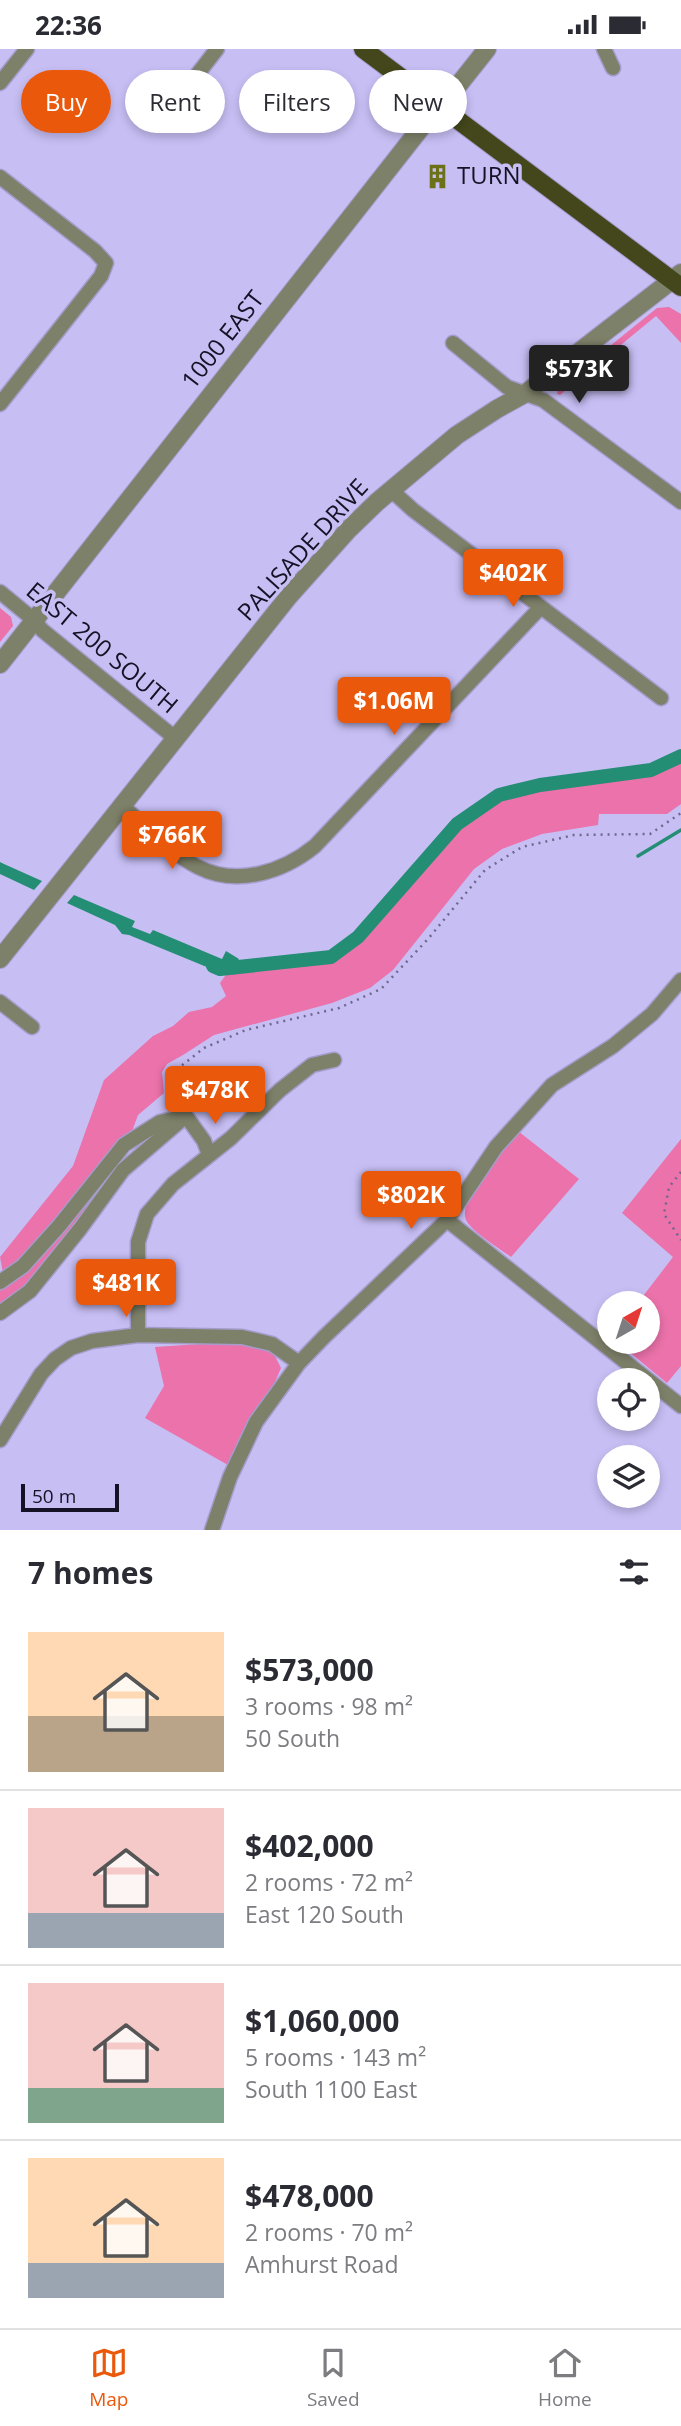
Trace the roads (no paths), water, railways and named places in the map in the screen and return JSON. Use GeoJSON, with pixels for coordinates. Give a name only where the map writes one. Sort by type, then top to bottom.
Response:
{"type":"FeatureCollection","features":[{"type":"Feature","properties":{"kind":"main road"},"geometry":{"type":"LineString","coordinates":[[363,49],[391,70]]}},
{"type":"Feature","properties":{"kind":"main road"},"geometry":{"type":"LineString","coordinates":[[467,127],[678,280]]}},
{"type":"Feature","properties":{"kind":"street"},"geometry":{"type":"LineString","coordinates":[[0,83],[27,49]]}},
{"type":"Feature","properties":{"kind":"street"},"geometry":{"type":"LineString","coordinates":[[201,70],[217,49]]}},
{"type":"Feature","properties":{"kind":"street","name":"1000 EAST"},"geometry":{"type":"LineString","coordinates":[[467,74],[487,49]]}},
{"type":"Feature","properties":{"kind":"street"},"geometry":{"type":"LineString","coordinates":[[604,49],[613,68]]}},
{"type":"Feature","properties":{"kind":"street","name":"1000 EAST"},"geometry":{"type":"LineString","coordinates":[[0,664],[417,133]]}},
{"type":"Feature","properties":{"kind":"street"},"geometry":{"type":"LineString","coordinates":[[0,177],[95,251],[106,264],[101,276],[0,404]]}},
{"type":"Feature","properties":{"kind":"street","name":"PALISADE DRIVE"},"geometry":{"type":"LineString","coordinates":[[0,959],[314,566],[348,530],[462,431],[526,393],[678,280]]}},
{"type":"Feature","properties":{"kind":"street"},"geometry":{"type":"LineString","coordinates":[[453,343],[507,387],[543,400],[681,502]]}},
{"type":"Feature","properties":{"kind":"street"},"geometry":{"type":"LineString","coordinates":[[391,490],[540,608],[661,698]]}},
{"type":"Feature","properties":{"kind":"street","name":"EAST 200 SOUTH"},"geometry":{"type":"LineString","coordinates":[[0,592],[42,630],[175,738]]}},
{"type":"Feature","properties":{"kind":"street"},"geometry":{"type":"LineString","coordinates":[[121,805],[176,852],[199,867],[219,873],[249,875],[262,874],[289,865],[315,846],[540,608]]}},
{"type":"Feature","properties":{"kind":"street"},"geometry":{"type":"LineString","coordinates":[[212,1530],[230,1477],[256,1422],[299,1363],[447,1220],[496,1147],[552,1085],[613,1046],[652,1014],[681,980]]}},
{"type":"Feature","properties":{"kind":"street"},"geometry":{"type":"LineString","coordinates":[[0,1002],[32,1027]]}},
{"type":"Feature","properties":{"kind":"street"},"geometry":{"type":"LineString","coordinates":[[138,1335],[138,1243],[147,1214],[192,1166],[231,1138],[279,1090],[312,1065],[334,1060]]}},
{"type":"Feature","properties":{"kind":"street"},"geometry":{"type":"LineString","coordinates":[[186,1116],[204,1141],[209,1155]]}},
{"type":"Feature","properties":{"kind":"street"},"geometry":{"type":"LineString","coordinates":[[0,1282],[23,1266],[124,1145],[160,1122],[186,1116]]}},
{"type":"Feature","properties":{"kind":"street"},"geometry":{"type":"LineString","coordinates":[[0,1313],[30,1291],[80,1229],[122,1170],[186,1116]]}},
{"type":"Feature","properties":{"kind":"street"},"geometry":{"type":"LineString","coordinates":[[447,1220],[681,1406]]}},
{"type":"Feature","properties":{"kind":"street"},"geometry":{"type":"LineString","coordinates":[[0,1440],[41,1374],[55,1359],[71,1348],[92,1341],[138,1335],[242,1337],[272,1344],[299,1363]]}},
{"type":"Feature","properties":{"kind":"waterway"},"geometry":{"type":"LineString","coordinates":[[213,966],[220,969],[331,957],[358,937],[457,824],[499,795],[540,785],[651,770],[681,756]]}},
{"type":"Feature","properties":{"kind":"waterway"},"geometry":{"type":"LineString","coordinates":[[638,856],[681,830]]}},
{"type":"Feature","properties":{"kind":"place","name":"TURN"},"geometry":{"type":"Point","coordinates":[437,176]}}]}
